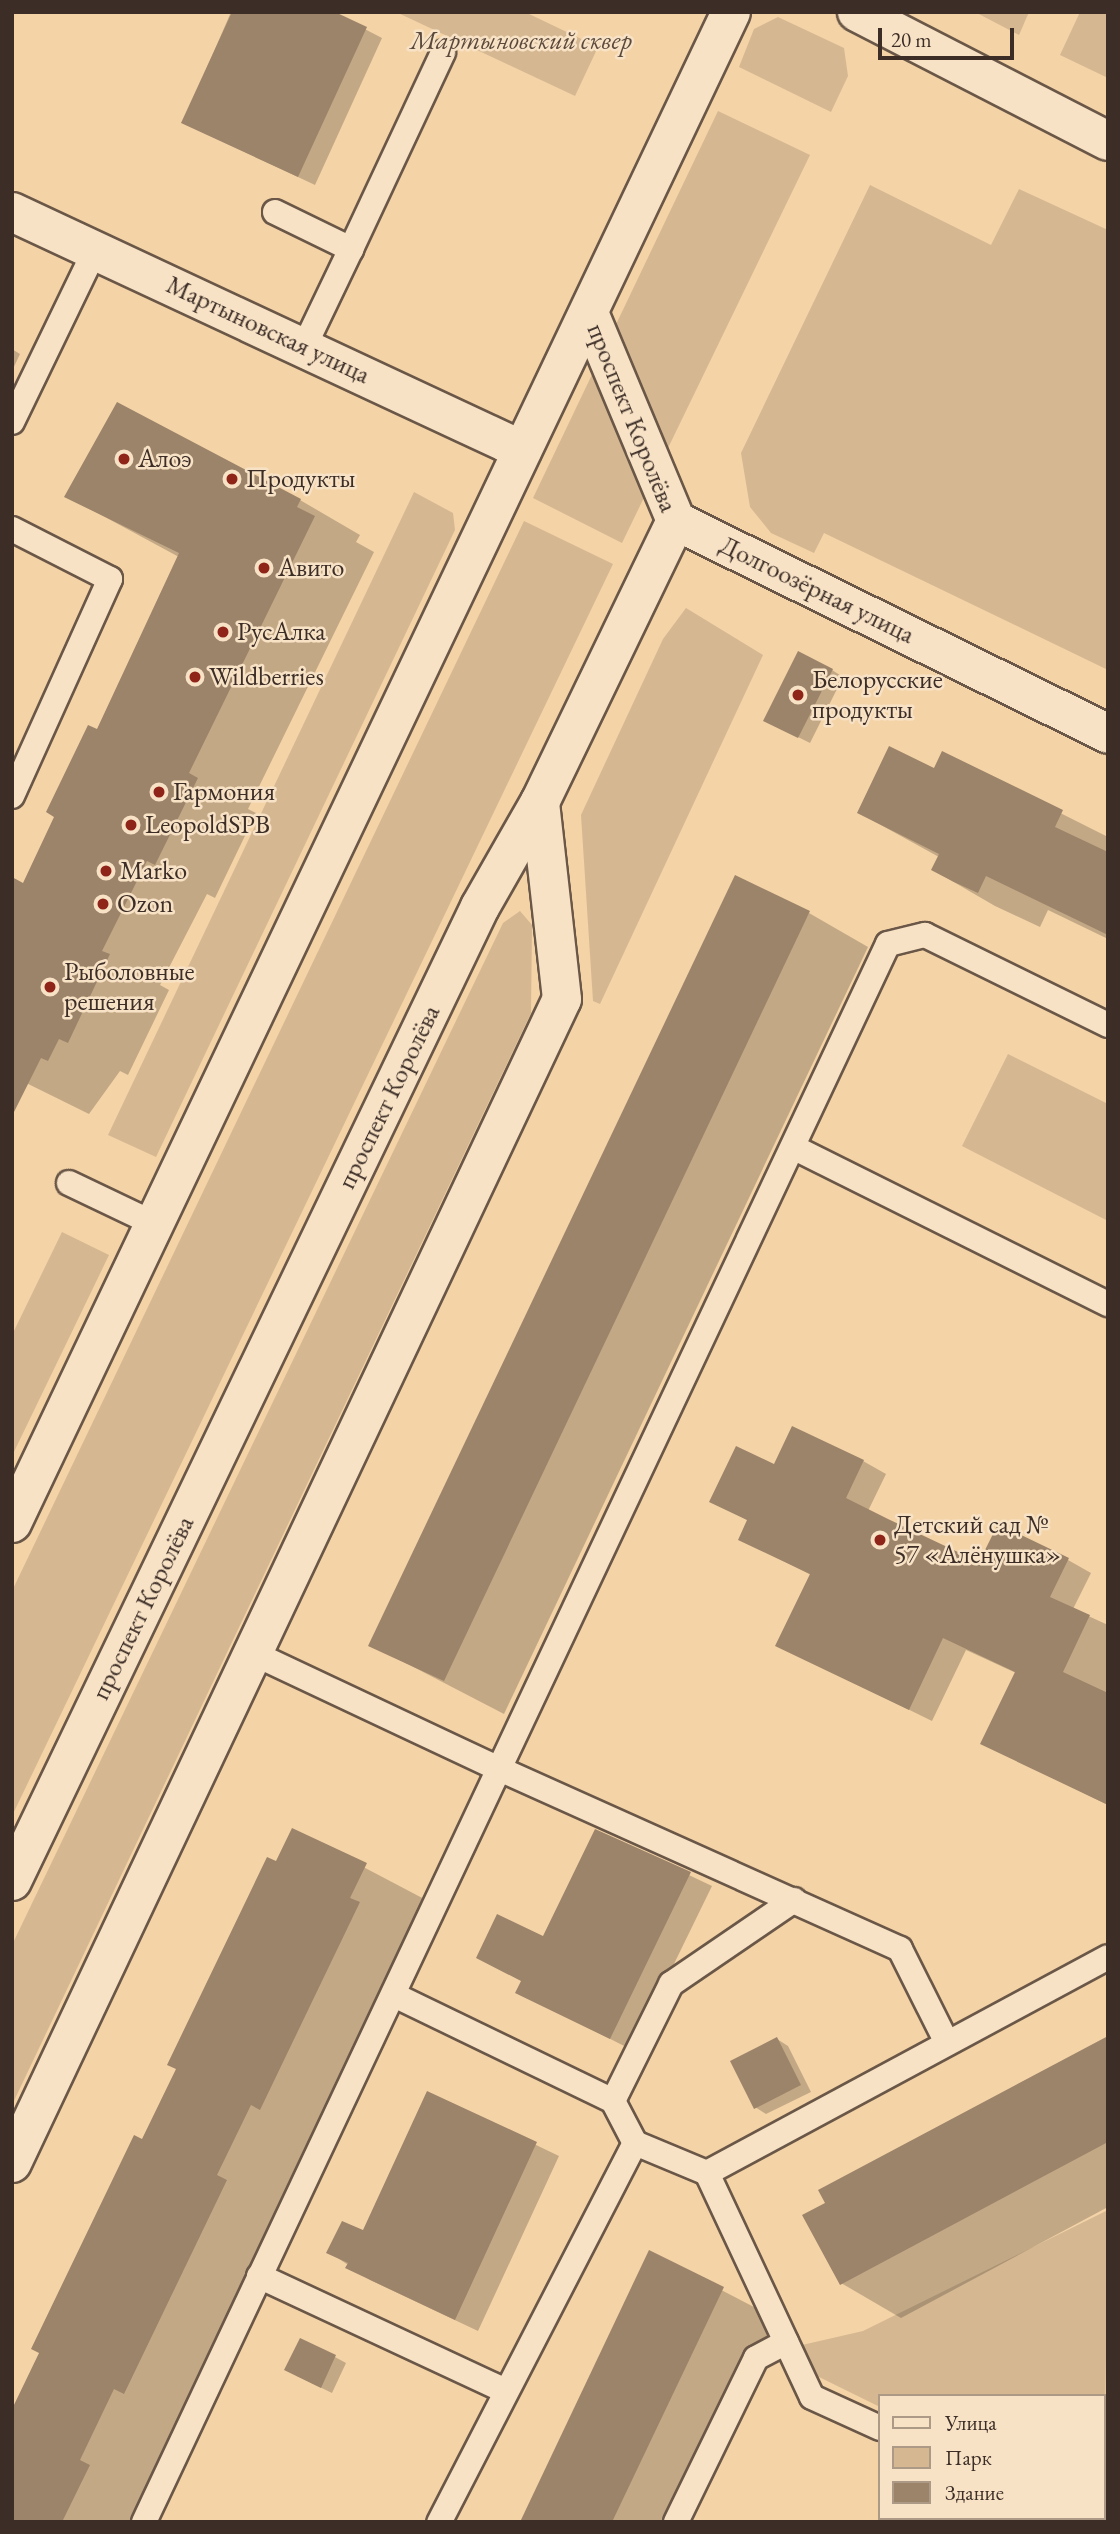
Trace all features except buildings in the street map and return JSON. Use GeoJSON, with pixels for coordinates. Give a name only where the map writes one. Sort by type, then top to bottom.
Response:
{"type":"FeatureCollection","features":[{"type":"Feature","properties":{"kind":"street","name":"проспект Королёва"},"geometry":{"type":"LineString","coordinates":[[12,1523],[731,12]]}},
{"type":"Feature","properties":{"kind":"street"},"geometry":{"type":"LineString","coordinates":[[857,12],[1108,141]]}},
{"type":"Feature","properties":{"kind":"street","name":"Мартыновская улица"},"geometry":{"type":"LineString","coordinates":[[12,212],[522,450]]}},
{"type":"Feature","properties":{"kind":"street","name":"проспект Королёва"},"geometry":{"type":"LineString","coordinates":[[12,1881],[480,907],[540,802],[676,521],[589,313]]}},
{"type":"Feature","properties":{"kind":"street","name":"Долгоозёрная улица"},"geometry":{"type":"LineString","coordinates":[[676,521],[1108,734]]}},
{"type":"Feature","properties":{"kind":"street"},"geometry":{"type":"LineString","coordinates":[[12,2163],[562,999],[540,802]]}},
{"type":"Feature","properties":{"kind":"lane"},"geometry":{"type":"LineString","coordinates":[[304,347],[443,53]]}},
{"type":"Feature","properties":{"kind":"lane"},"geometry":{"type":"LineString","coordinates":[[275,212],[351,249]]}},
{"type":"Feature","properties":{"kind":"lane"},"geometry":{"type":"LineString","coordinates":[[12,422],[95,250]]}},
{"type":"Feature","properties":{"kind":"lane"},"geometry":{"type":"LineString","coordinates":[[12,529],[110,579],[12,796]]}},
{"type":"Feature","properties":{"kind":"lane"},"geometry":{"type":"LineString","coordinates":[[144,2522],[888,944],[925,935],[1108,1025]]}},
{"type":"Feature","properties":{"kind":"lane"},"geometry":{"type":"LineString","coordinates":[[793,1147],[1108,1304]]}},
{"type":"Feature","properties":{"kind":"lane"},"geometry":{"type":"LineString","coordinates":[[69,1183],[155,1224]]}},
{"type":"Feature","properties":{"kind":"lane"},"geometry":{"type":"LineString","coordinates":[[253,1653],[499,1769],[900,1949],[946,2040]]}},
{"type":"Feature","properties":{"kind":"lane"},"geometry":{"type":"LineString","coordinates":[[613,2101],[671,1984],[794,1900]]}},
{"type":"Feature","properties":{"kind":"lane"},"geometry":{"type":"LineString","coordinates":[[707,2173],[946,2040],[1108,1957]]}},
{"type":"Feature","properties":{"kind":"lane"},"geometry":{"type":"LineString","coordinates":[[394,1995],[613,2101],[635,2143],[707,2173],[812,2397],[878,2427]]}},
{"type":"Feature","properties":{"kind":"lane"},"geometry":{"type":"LineString","coordinates":[[439,2522],[635,2143]]}},
{"type":"Feature","properties":{"kind":"lane"},"geometry":{"type":"LineString","coordinates":[[259,2276],[506,2390]]}},
{"type":"Feature","properties":{"kind":"lane"},"geometry":{"type":"LineString","coordinates":[[676,2522],[756,2358],[786,2342]]}},
{"type":"Feature","properties":{"kind":"green space","name":"Мартыновский сквер"},"geometry":{"type":"Polygon","coordinates":[[[396,12],[525,12],[598,47],[575,96],[396,12]]]}},
{"type":"Feature","properties":{"kind":"green space"},"geometry":{"type":"Polygon","coordinates":[[[975,12],[1029,12],[1019,35],[975,12]]]}},
{"type":"Feature","properties":{"kind":"green space"},"geometry":{"type":"Polygon","coordinates":[[[1080,12],[1108,12],[1108,78],[1060,55],[1080,12]]]}},
{"type":"Feature","properties":{"kind":"green space"},"geometry":{"type":"Polygon","coordinates":[[[778,17],[844,48],[848,76],[831,112],[739,67],[754,29],[778,17]]]}},
{"type":"Feature","properties":{"kind":"green space"},"geometry":{"type":"Polygon","coordinates":[[[718,111],[810,155],[622,543],[533,498],[718,111]]]}},
{"type":"Feature","properties":{"kind":"green space"},"geometry":{"type":"Polygon","coordinates":[[[870,185],[991,245],[1019,189],[1108,230],[1108,670],[824,533],[814,553],[771,533],[750,507],[741,453],[870,185]]]}},
{"type":"Feature","properties":{"kind":"green space"},"geometry":{"type":"Polygon","coordinates":[[[414,492],[453,513],[455,530],[156,1157],[108,1135],[414,492]]]}},
{"type":"Feature","properties":{"kind":"green space"},"geometry":{"type":"Polygon","coordinates":[[[524,521],[613,564],[12,1816],[12,1591],[524,521]]]}},
{"type":"Feature","properties":{"kind":"green space"},"geometry":{"type":"Polygon","coordinates":[[[686,608],[763,655],[600,1004],[593,1001],[581,815],[663,639],[686,608]]]}},
{"type":"Feature","properties":{"kind":"green space"},"geometry":{"type":"Polygon","coordinates":[[[520,911],[532,925],[531,1013],[12,2105],[12,1945],[503,923],[520,911]]]}},
{"type":"Feature","properties":{"kind":"green space"},"geometry":{"type":"Polygon","coordinates":[[[1008,1054],[1108,1104],[1108,1221],[962,1146],[1008,1054]]]}},
{"type":"Feature","properties":{"kind":"green space"},"geometry":{"type":"Polygon","coordinates":[[[62,1232],[109,1255],[12,1456],[12,1335],[62,1232]]]}},
{"type":"Feature","properties":{"kind":"green space"},"geometry":{"type":"Polygon","coordinates":[[[1108,2210],[1106,2394],[878,2394],[878,2406],[817,2376],[802,2345],[863,2331],[1108,2210]]]}},
{"type":"Feature","properties":{"kind":"place","name":"Алоэ"},"geometry":{"type":"Point","coordinates":[124,459]}},
{"type":"Feature","properties":{"kind":"place","name":"Продукты"},"geometry":{"type":"Point","coordinates":[232,479]}},
{"type":"Feature","properties":{"kind":"place","name":"Авито"},"geometry":{"type":"Point","coordinates":[264,568]}},
{"type":"Feature","properties":{"kind":"place","name":"РусАлка"},"geometry":{"type":"Point","coordinates":[223,632]}},
{"type":"Feature","properties":{"kind":"place","name":"Wildberries"},"geometry":{"type":"Point","coordinates":[195,677]}},
{"type":"Feature","properties":{"kind":"place","name":"Белорусские продукты"},"geometry":{"type":"Point","coordinates":[798,695]}},
{"type":"Feature","properties":{"kind":"place","name":"Гармония"},"geometry":{"type":"Point","coordinates":[159,792]}},
{"type":"Feature","properties":{"kind":"place","name":"LeopoldSPB"},"geometry":{"type":"Point","coordinates":[131,825]}},
{"type":"Feature","properties":{"kind":"place","name":"Marko"},"geometry":{"type":"Point","coordinates":[106,871]}},
{"type":"Feature","properties":{"kind":"place","name":"Ozon"},"geometry":{"type":"Point","coordinates":[103,904]}},
{"type":"Feature","properties":{"kind":"place","name":"Рыболовные решения"},"geometry":{"type":"Point","coordinates":[50,987]}},
{"type":"Feature","properties":{"kind":"place","name":"Детский сад № 57 «Алёнушка»"},"geometry":{"type":"Point","coordinates":[880,1540]}}]}
